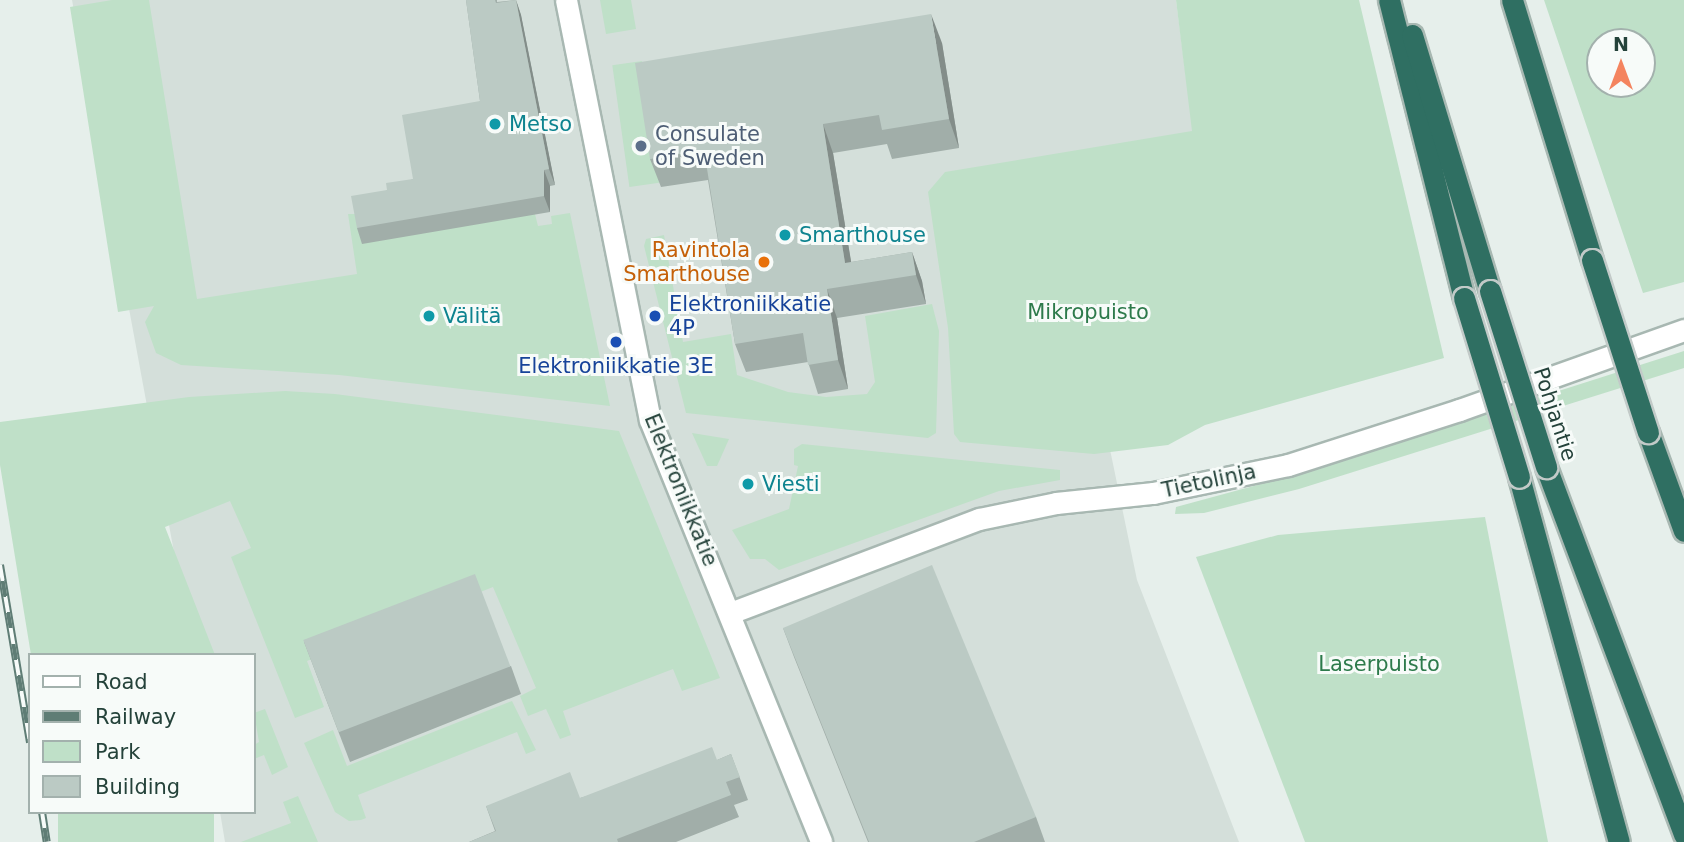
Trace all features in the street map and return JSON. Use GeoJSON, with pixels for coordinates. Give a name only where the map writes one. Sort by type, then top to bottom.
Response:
{"type":"FeatureCollection","features":[{"type":"Feature","properties":{"kind":"highway"},"geometry":{"type":"LineString","coordinates":[[1389,0],[1464,298],[1518,477],[1619,842]]}},
{"type":"Feature","properties":{"kind":"highway","name":"Pohjantie"},"geometry":{"type":"LineString","coordinates":[[1401,0],[1546,467],[1684,835]]}},
{"type":"Feature","properties":{"kind":"highway"},"geometry":{"type":"LineString","coordinates":[[1513,0],[1592,260],[1648,432],[1684,531]]}},
{"type":"Feature","properties":{"kind":"street","name":"Elektroniikkatie"},"geometry":{"type":"LineString","coordinates":[[566,0],[650,420],[821,842]]}},
{"type":"Feature","properties":{"kind":"street","name":"Tietolinja"},"geometry":{"type":"LineString","coordinates":[[730,613],[979,519],[1056,503],[1153,493],[1288,465],[1460,410],[1684,330]]}},
{"type":"Feature","properties":{"kind":"shaded area"},"geometry":{"type":"Polygon","coordinates":[[[72,0],[1176,0],[1193,131],[1057,193],[1137,580],[1239,842],[225,842],[220,814],[256,814],[256,653],[193,653],[72,0]]]}},
{"type":"Feature","properties":{"kind":"green space"},"geometry":{"type":"Polygon","coordinates":[[[112,0],[149,0],[197,299],[357,274],[348,214],[535,214],[538,226],[552,224],[551,216],[570,213],[610,406],[339,375],[181,365],[156,353],[145,322],[154,306],[118,312],[70,7],[112,0]]]}},
{"type":"Feature","properties":{"kind":"green space"},"geometry":{"type":"Polygon","coordinates":[[[600,0],[631,0],[636,29],[606,34],[600,0]]]}},
{"type":"Feature","properties":{"kind":"green space","name":"Mikropuisto"},"geometry":{"type":"Polygon","coordinates":[[[1176,0],[1359,0],[1444,358],[1205,425],[1168,445],[1094,454],[960,442],[954,434],[948,328],[928,192],[945,172],[1192,131],[1176,0]]]}},
{"type":"Feature","properties":{"kind":"green space"},"geometry":{"type":"Polygon","coordinates":[[[1544,0],[1684,0],[1684,282],[1643,293],[1544,0]]]}},
{"type":"Feature","properties":{"kind":"green space"},"geometry":{"type":"Polygon","coordinates":[[[642,61],[659,183],[629,187],[612,65],[642,61]]]}},
{"type":"Feature","properties":{"kind":"green space"},"geometry":{"type":"Polygon","coordinates":[[[664,235],[683,342],[731,334],[737,375],[788,392],[826,397],[867,394],[875,382],[865,316],[932,304],[939,331],[936,433],[928,438],[686,413],[644,246],[646,239],[664,235]]]}},
{"type":"Feature","properties":{"kind":"green space"},"geometry":{"type":"Polygon","coordinates":[[[1684,351],[1684,368],[1299,489],[1204,513],[1175,514],[1176,507],[1291,476],[1684,351]]]}},
{"type":"Feature","properties":{"kind":"green space"},"geometry":{"type":"Polygon","coordinates":[[[285,391],[335,394],[619,431],[720,678],[682,691],[673,669],[563,711],[571,735],[560,739],[546,709],[528,716],[520,696],[536,688],[493,587],[307,661],[324,707],[295,718],[231,557],[251,548],[230,501],[165,527],[214,653],[31,653],[0,465],[0,422],[189,397],[285,391]]]}},
{"type":"Feature","properties":{"kind":"green space"},"geometry":{"type":"Polygon","coordinates":[[[692,433],[729,439],[717,466],[707,466],[692,433]]]}},
{"type":"Feature","properties":{"kind":"green space"},"geometry":{"type":"Polygon","coordinates":[[[802,444],[1060,470],[1060,480],[999,491],[779,570],[765,559],[750,559],[732,530],[789,509],[798,466],[794,465],[794,449],[802,444]]]}},
{"type":"Feature","properties":{"kind":"green space","name":"Laserpuisto"},"geometry":{"type":"Polygon","coordinates":[[[1485,517],[1548,842],[1305,842],[1196,557],[1278,535],[1485,517]]]}},
{"type":"Feature","properties":{"kind":"green space"},"geometry":{"type":"Polygon","coordinates":[[[512,701],[536,750],[526,754],[517,732],[358,795],[366,818],[361,820],[349,821],[335,812],[304,743],[333,730],[347,766],[512,701]]]}},
{"type":"Feature","properties":{"kind":"green space"},"geometry":{"type":"Polygon","coordinates":[[[265,709],[288,767],[272,775],[264,755],[256,758],[256,744],[259,742],[256,712],[265,709]]]}},
{"type":"Feature","properties":{"kind":"green space"},"geometry":{"type":"Polygon","coordinates":[[[298,796],[318,842],[241,842],[291,823],[283,802],[298,796]]]}},
{"type":"Feature","properties":{"kind":"green space"},"geometry":{"type":"Polygon","coordinates":[[[58,814],[214,814],[214,842],[58,842],[58,814]]]}},
{"type":"Feature","properties":{"kind":"building","name":"Metso"},"geometry":{"type":"Polygon","coordinates":[[[466,0],[495,0],[496,3],[516,0],[549,169],[544,170],[544,196],[357,228],[351,196],[387,190],[386,183],[413,179],[402,115],[480,101],[466,0]]]}},
{"type":"Feature","properties":{"kind":"building","name":"Smarthouse"},"geometry":{"type":"Polygon","coordinates":[[[931,14],[949,119],[882,130],[879,115],[823,124],[845,263],[912,252],[916,275],[827,289],[838,360],[808,365],[803,333],[735,344],[704,150],[650,159],[635,63],[931,14]]]}},
{"type":"Feature","properties":{"kind":"building"},"geometry":{"type":"Polygon","coordinates":[[[932,565],[1036,817],[974,842],[869,842],[783,628],[932,565]]]}},
{"type":"Feature","properties":{"kind":"building"},"geometry":{"type":"Polygon","coordinates":[[[475,574],[510,666],[339,732],[303,640],[475,574]]]}},
{"type":"Feature","properties":{"kind":"building"},"geometry":{"type":"Polygon","coordinates":[[[712,747],[717,760],[731,754],[740,777],[726,782],[731,795],[617,839],[618,842],[469,842],[496,831],[486,806],[570,772],[580,798],[712,747]]]}},
{"type":"Feature","properties":{"kind":"railway"},"geometry":{"type":"LineString","coordinates":[[0,565],[28,730]]}},
{"type":"Feature","properties":{"kind":"railway"},"geometry":{"type":"LineString","coordinates":[[42,814],[47,842]]}},
{"type":"Feature","properties":{"kind":"place","name":"Metso"},"geometry":{"type":"Point","coordinates":[495,124]}},
{"type":"Feature","properties":{"kind":"place","name":"Consulate of Sweden"},"geometry":{"type":"Point","coordinates":[641,146]}},
{"type":"Feature","properties":{"kind":"place","name":"Smarthouse"},"geometry":{"type":"Point","coordinates":[785,235]}},
{"type":"Feature","properties":{"kind":"place","name":"Ravintola Smarthouse"},"geometry":{"type":"Point","coordinates":[764,262]}},
{"type":"Feature","properties":{"kind":"place","name":"Välitä"},"geometry":{"type":"Point","coordinates":[429,316]}},
{"type":"Feature","properties":{"kind":"place","name":"Elektroniikkatie 4P"},"geometry":{"type":"Point","coordinates":[655,316]}},
{"type":"Feature","properties":{"kind":"place","name":"Elektroniikkatie 3E"},"geometry":{"type":"Point","coordinates":[616,342]}},
{"type":"Feature","properties":{"kind":"place","name":"Viesti"},"geometry":{"type":"Point","coordinates":[748,484]}}]}
